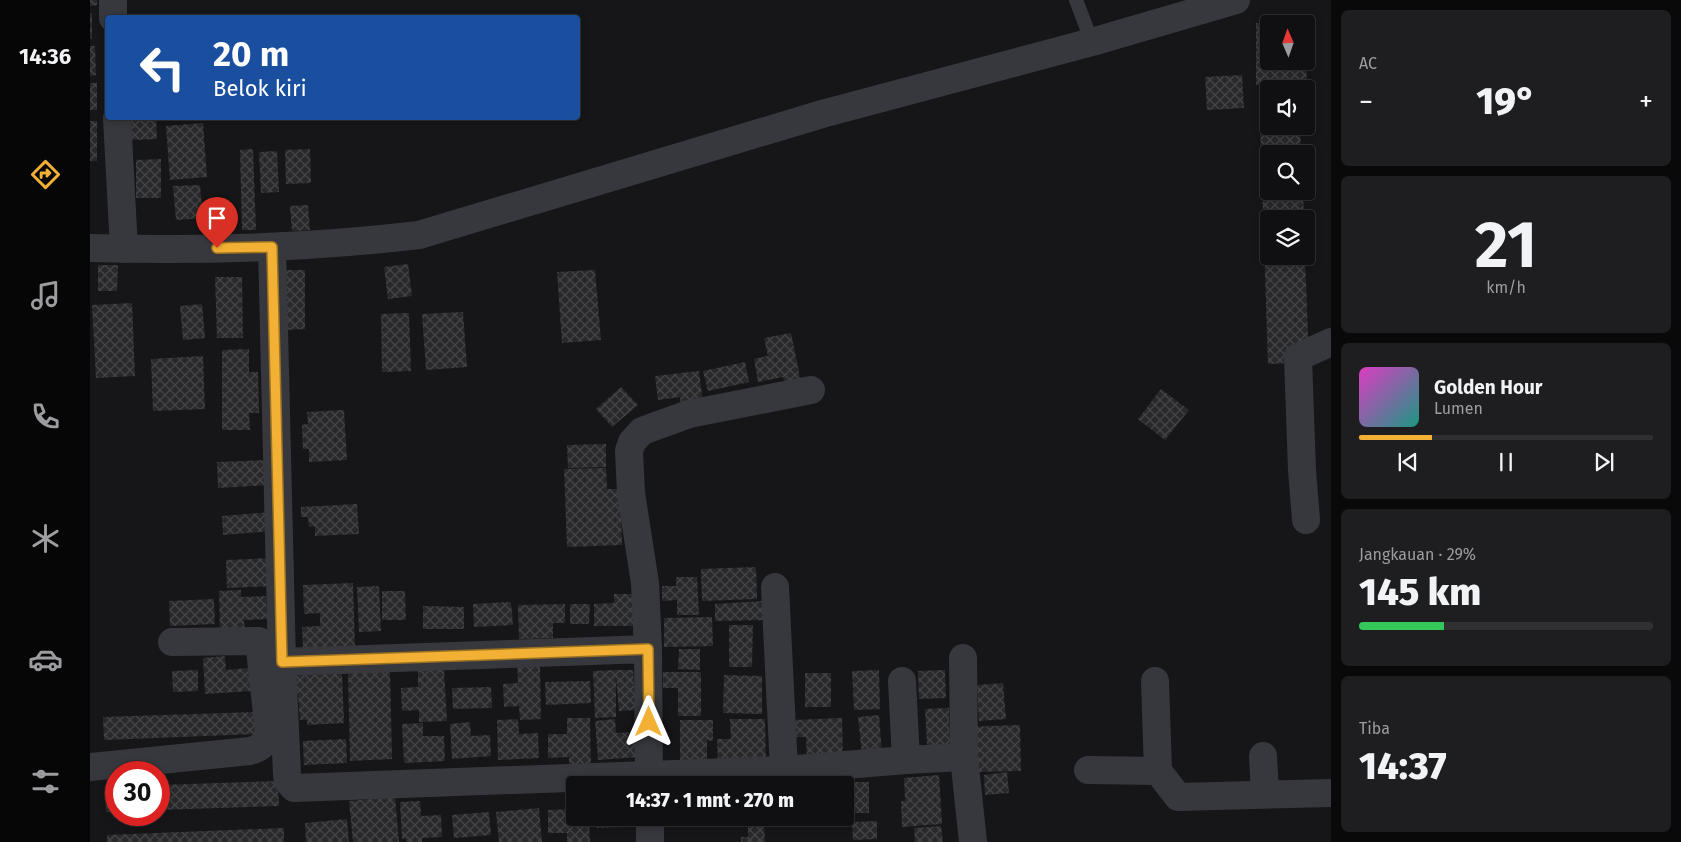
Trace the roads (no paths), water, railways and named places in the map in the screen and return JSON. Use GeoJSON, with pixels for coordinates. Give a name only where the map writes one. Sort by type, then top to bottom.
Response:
{"type":"FeatureCollection","features":[{"type":"Feature","properties":{"kind":"street"},"geometry":{"type":"LineString","coordinates":[[113,0],[113,15]]}},
{"type":"Feature","properties":{"kind":"street"},"geometry":{"type":"LineString","coordinates":[[90,248],[272,247],[419,235],[822,114],[1092,42],[1236,0]]}},
{"type":"Feature","properties":{"kind":"street"},"geometry":{"type":"LineString","coordinates":[[117,120],[124,249]]}},
{"type":"Feature","properties":{"kind":"street"},"geometry":{"type":"LineString","coordinates":[[90,767],[250,751],[260,748],[266,741],[269,731],[274,647],[272,247]]}},
{"type":"Feature","properties":{"kind":"street"},"geometry":{"type":"LineString","coordinates":[[1306,520],[1302,470],[1298,357],[1331,342]]}},
{"type":"Feature","properties":{"kind":"street"},"geometry":{"type":"LineString","coordinates":[[649,776],[648,649],[645,584],[631,493],[629,451],[632,442],[642,431],[689,414],[811,390]]}},
{"type":"Feature","properties":{"kind":"street"},"geometry":{"type":"LineString","coordinates":[[776,587],[784,770]]}},
{"type":"Feature","properties":{"kind":"street"},"geometry":{"type":"LineString","coordinates":[[172,642],[274,647],[648,649]]}},
{"type":"Feature","properties":{"kind":"street"},"geometry":{"type":"LineString","coordinates":[[274,647],[287,774],[288,781],[294,788],[566,782]]}},
{"type":"Feature","properties":{"kind":"street"},"geometry":{"type":"LineString","coordinates":[[963,658],[964,757],[973,842]]}},
{"type":"Feature","properties":{"kind":"street"},"geometry":{"type":"LineString","coordinates":[[902,681],[906,760]]}},
{"type":"Feature","properties":{"kind":"street"},"geometry":{"type":"LineString","coordinates":[[1155,681],[1158,771],[1178,797],[1331,793]]}},
{"type":"Feature","properties":{"kind":"street"},"geometry":{"type":"LineString","coordinates":[[1263,756],[1265,794]]}},
{"type":"Feature","properties":{"kind":"street"},"geometry":{"type":"LineString","coordinates":[[703,776],[964,757]]}},
{"type":"Feature","properties":{"kind":"street"},"geometry":{"type":"LineString","coordinates":[[1088,770],[1158,771]]}},
{"type":"Feature","properties":{"kind":"street"},"geometry":{"type":"LineString","coordinates":[[650,826],[650,842]]}},
{"type":"Feature","properties":{"kind":"lane"},"geometry":{"type":"LineString","coordinates":[[1076,0],[1092,42]]}}]}
